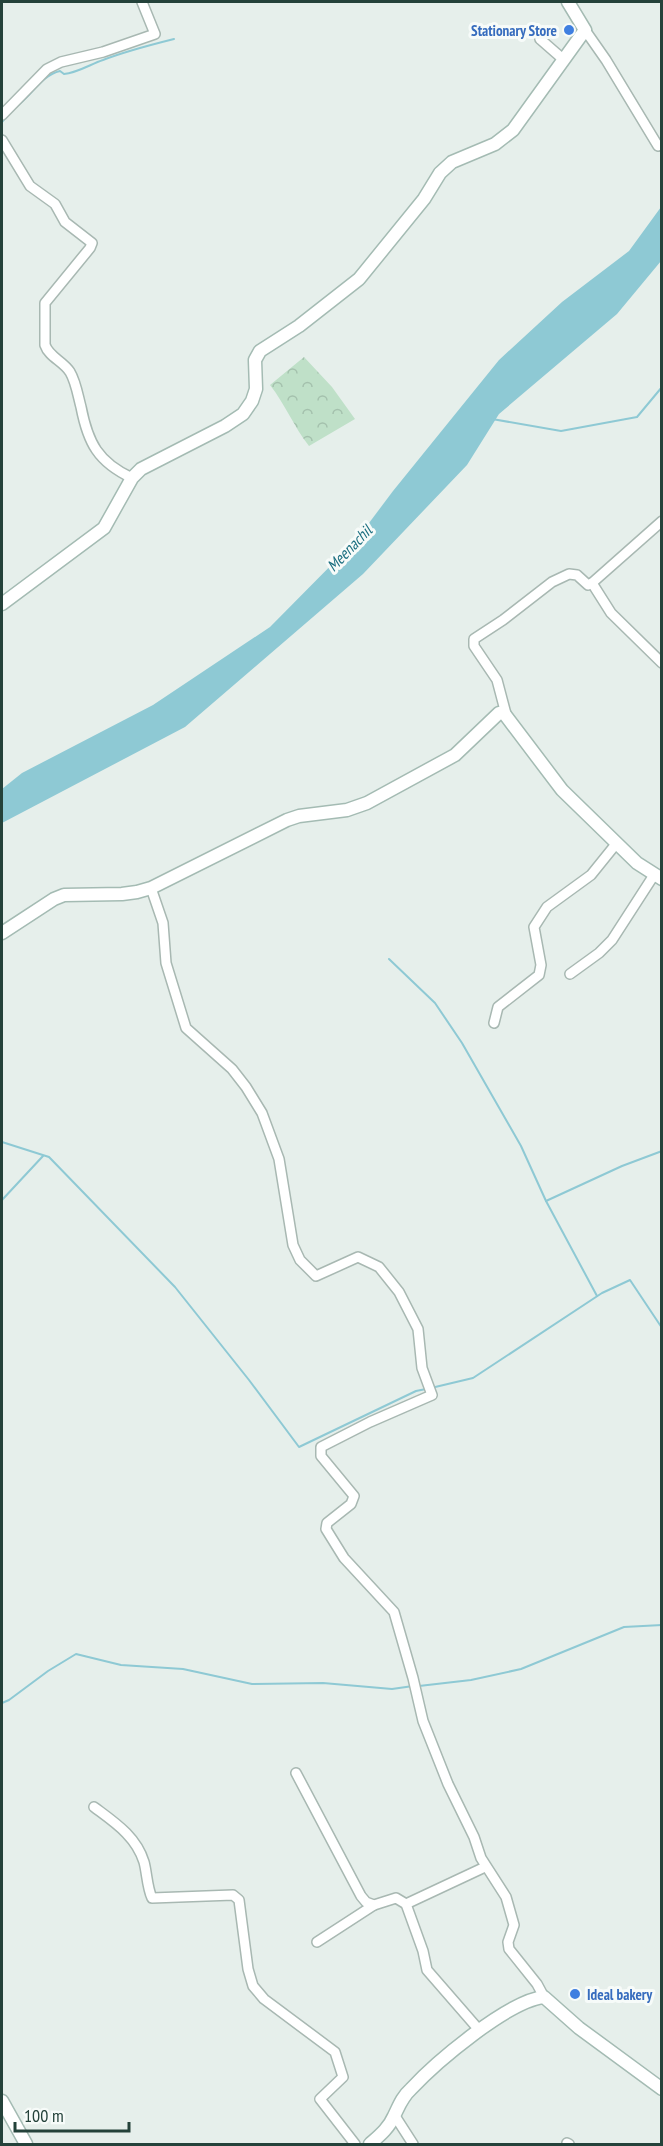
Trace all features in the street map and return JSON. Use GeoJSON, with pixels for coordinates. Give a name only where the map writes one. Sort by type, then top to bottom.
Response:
{"type":"FeatureCollection","features":[{"type":"Feature","properties":{"kind":"main road"},"geometry":{"type":"LineString","coordinates":[[2,604],[104,528],[132,478],[141,469],[225,426],[243,414],[252,401],[256,389],[255,360],[260,351],[299,326],[358,279],[424,199],[440,173],[452,162],[495,144],[513,130],[585,30],[567,2]]}},
{"type":"Feature","properties":{"kind":"main road"},"geometry":{"type":"LineString","coordinates":[[2,933],[54,899],[64,896],[130,893],[151,888],[287,820],[299,816],[347,810],[367,803],[455,755],[499,713],[506,714],[562,790],[616,844],[637,863],[658,877]]}},
{"type":"Feature","properties":{"kind":"main road"},"geometry":{"type":"LineString","coordinates":[[370,2145],[387,2128],[398,2106],[410,2090],[439,2062],[507,2011],[533,1998],[544,1997],[579,2028],[662,2089]]}},
{"type":"Feature","properties":{"kind":"main road"},"geometry":{"type":"LineString","coordinates":[[2,2101],[26,2145]]}},
{"type":"Feature","properties":{"kind":"street"},"geometry":{"type":"LineString","coordinates":[[2,115],[47,69],[61,62],[103,52],[155,34],[142,2]]}},
{"type":"Feature","properties":{"kind":"street"},"geometry":{"type":"LineString","coordinates":[[585,30],[658,146]]}},
{"type":"Feature","properties":{"kind":"street"},"geometry":{"type":"LineString","coordinates":[[540,39],[564,60]]}},
{"type":"Feature","properties":{"kind":"street"},"geometry":{"type":"LineString","coordinates":[[2,140],[30,186],[55,204],[65,222],[92,243],[45,303],[45,345],[47,350],[69,371],[78,393],[84,425],[94,448],[102,460],[116,471],[132,478]]}},
{"type":"Feature","properties":{"kind":"street"},"geometry":{"type":"LineString","coordinates":[[506,714],[497,680],[474,646],[474,639],[552,582],[569,574],[577,575],[588,585],[592,584],[662,521]]}},
{"type":"Feature","properties":{"kind":"street"},"geometry":{"type":"LineString","coordinates":[[592,584],[611,613],[662,663]]}},
{"type":"Feature","properties":{"kind":"street"},"geometry":{"type":"LineString","coordinates":[[494,1023],[498,1008],[539,975],[541,965],[534,927],[547,907],[591,875],[616,844]]}},
{"type":"Feature","properties":{"kind":"street"},"geometry":{"type":"LineString","coordinates":[[570,974],[599,953],[612,940],[658,877]]}},
{"type":"Feature","properties":{"kind":"street"},"geometry":{"type":"LineString","coordinates":[[151,888],[163,923],[166,963],[186,1028],[232,1069],[262,1113],[279,1159],[293,1245],[300,1260],[316,1276],[358,1257],[379,1267],[399,1292],[418,1329],[422,1368],[432,1395],[324,1444],[320,1450],[321,1456],[354,1496],[351,1504],[327,1523],[326,1529],[344,1558],[393,1609],[414,1678],[423,1721],[485,1867],[506,1898],[514,1925],[508,1942],[509,1949],[537,1984],[544,1997]]}},
{"type":"Feature","properties":{"kind":"street"},"geometry":{"type":"LineString","coordinates":[[297,1773],[361,1896],[366,1902],[374,1905]]}},
{"type":"Feature","properties":{"kind":"street"},"geometry":{"type":"LineString","coordinates":[[94,1807],[126,1832],[135,1843],[144,1863],[152,1898],[233,1895],[237,1897],[248,1969],[253,1986],[264,1999],[337,2055],[343,2077],[320,2099],[355,2145]]}},
{"type":"Feature","properties":{"kind":"street"},"geometry":{"type":"LineString","coordinates":[[406,1904],[485,1867]]}},
{"type":"Feature","properties":{"kind":"street"},"geometry":{"type":"LineString","coordinates":[[317,1942],[374,1905],[396,1898],[406,1904],[423,1951],[427,1970],[480,2031]]}},
{"type":"Feature","properties":{"kind":"street"},"geometry":{"type":"LineString","coordinates":[[395,2116],[413,2145]]}},
{"type":"Feature","properties":{"kind":"green space"},"geometry":{"type":"Polygon","coordinates":[[[304,357],[332,387],[355,419],[309,446],[270,385],[304,357]]]}},
{"type":"Feature","properties":{"kind":"water","name":"Meenachil"},"geometry":{"type":"Polygon","coordinates":[[[661,207],[661,261],[617,314],[499,414],[467,465],[363,574],[185,727],[2,823],[2,789],[22,773],[153,705],[270,627],[357,539],[499,360],[562,302],[629,251],[661,207]]]}},
{"type":"Feature","properties":{"kind":"waterway"},"geometry":{"type":"LineString","coordinates":[[17,106],[42,81],[54,73],[74,72],[120,54],[174,39]]}},
{"type":"Feature","properties":{"kind":"waterway"},"geometry":{"type":"LineString","coordinates":[[2,122],[7,116]]}},
{"type":"Feature","properties":{"kind":"waterway"},"geometry":{"type":"LineString","coordinates":[[492,419],[561,431],[637,417],[662,387]]}},
{"type":"Feature","properties":{"kind":"waterway"},"geometry":{"type":"LineString","coordinates":[[389,959],[435,1003],[462,1043],[521,1146],[546,1201],[597,1296]]}},
{"type":"Feature","properties":{"kind":"waterway"},"geometry":{"type":"LineString","coordinates":[[2,1142],[49,1157],[175,1287],[299,1447],[416,1391],[426,1389]]}},
{"type":"Feature","properties":{"kind":"waterway"},"geometry":{"type":"LineString","coordinates":[[546,1201],[622,1166],[662,1151]]}},
{"type":"Feature","properties":{"kind":"waterway"},"geometry":{"type":"LineString","coordinates":[[2,1200],[43,1156]]}},
{"type":"Feature","properties":{"kind":"waterway"},"geometry":{"type":"LineString","coordinates":[[431,1388],[473,1378],[602,1293],[630,1280],[662,1328]]}},
{"type":"Feature","properties":{"kind":"waterway"},"geometry":{"type":"LineString","coordinates":[[419,1686],[471,1680],[521,1669],[624,1627],[662,1625]]}},
{"type":"Feature","properties":{"kind":"waterway"},"geometry":{"type":"LineString","coordinates":[[2,1703],[76,1654],[121,1665],[183,1669],[252,1684],[323,1683],[392,1689],[413,1686]]}},
{"type":"Feature","properties":{"kind":"place","name":"Stationary Store"},"geometry":{"type":"Point","coordinates":[569,30]}},
{"type":"Feature","properties":{"kind":"place","name":"Ideal bakery"},"geometry":{"type":"Point","coordinates":[575,1994]}}]}
